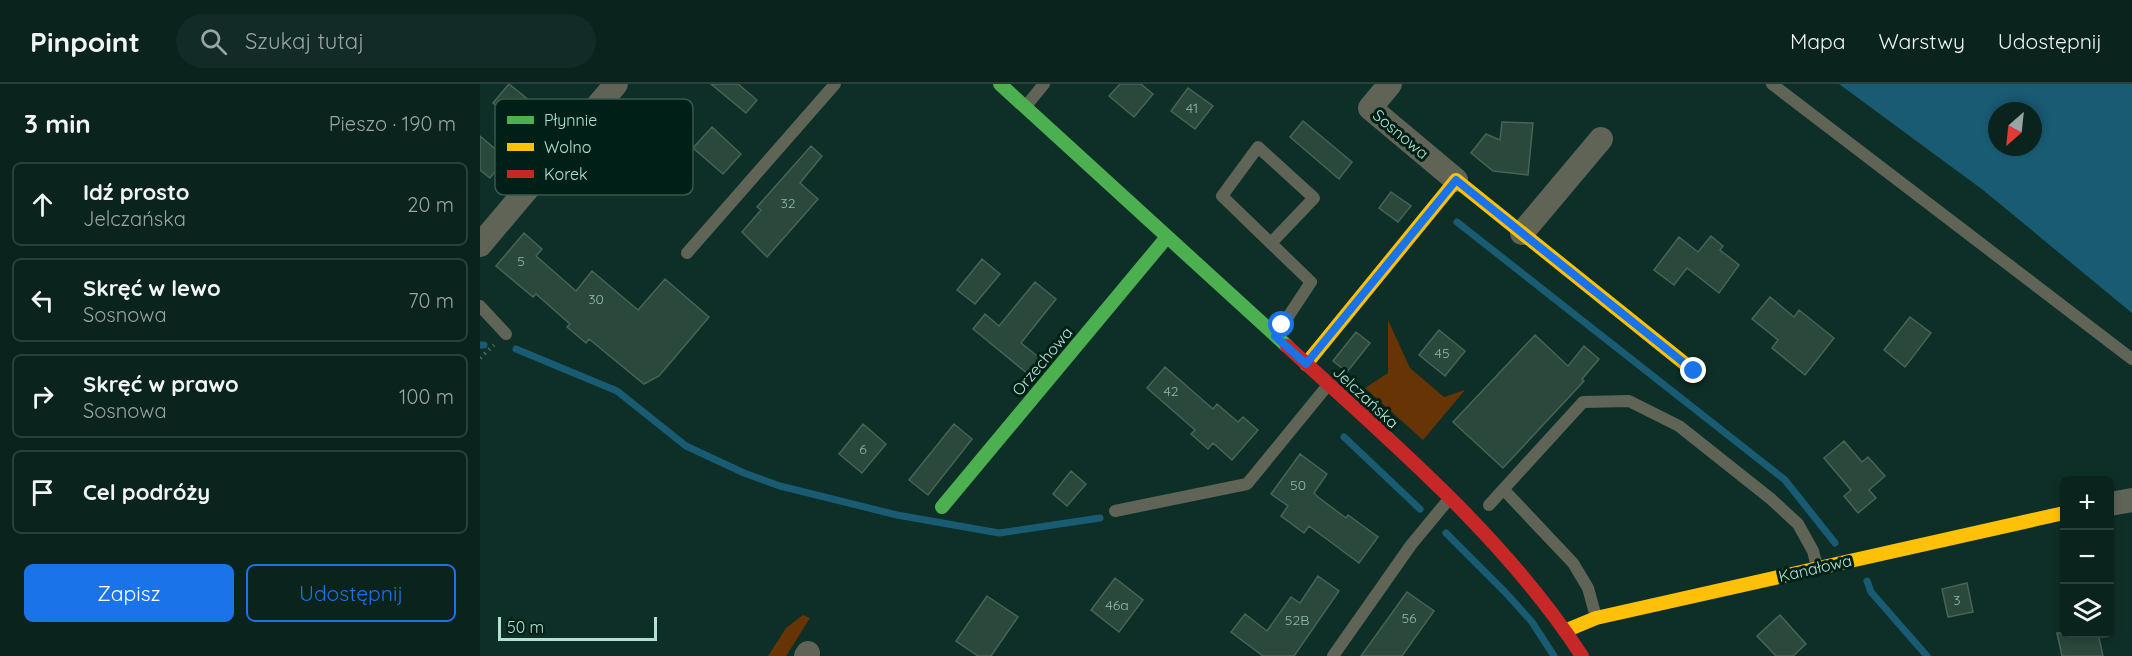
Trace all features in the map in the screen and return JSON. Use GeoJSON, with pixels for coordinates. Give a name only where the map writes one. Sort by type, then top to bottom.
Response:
{"type":"FeatureCollection","features":[{"type":"Feature","properties":{"kind":"street"},"geometry":{"type":"LineString","coordinates":[[603,99],[616,84]]}},
{"type":"Feature","properties":{"kind":"street","name":"Jelczańska"},"geometry":{"type":"LineString","coordinates":[[1000,84],[1475,522],[1541,594],[1567,630],[1582,656]]}},
{"type":"Feature","properties":{"kind":"street","name":"Sosnowa"},"geometry":{"type":"LineString","coordinates":[[1390,84],[1370,108],[1694,371]]}},
{"type":"Feature","properties":{"kind":"street"},"geometry":{"type":"LineString","coordinates":[[1522,233],[1601,140]]}},
{"type":"Feature","properties":{"kind":"street"},"geometry":{"type":"LineString","coordinates":[[1306,364],[1456,180]]}},
{"type":"Feature","properties":{"kind":"street"},"geometry":{"type":"LineString","coordinates":[[480,245],[522,195]]}},
{"type":"Feature","properties":{"kind":"street","name":"Orzechowa"},"geometry":{"type":"LineString","coordinates":[[942,507],[1167,237]]}},
{"type":"Feature","properties":{"kind":"street"},"geometry":{"type":"LineString","coordinates":[[2114,503],[2132,500]]}},
{"type":"Feature","properties":{"kind":"street","name":"Kanałowa"},"geometry":{"type":"LineString","coordinates":[[1567,630],[1596,618],[2060,514]]}},
{"type":"Feature","properties":{"kind":"lane"},"geometry":{"type":"LineString","coordinates":[[687,253],[835,84]]}},
{"type":"Feature","properties":{"kind":"lane"},"geometry":{"type":"LineString","coordinates":[[1025,107],[1044,84]]}},
{"type":"Feature","properties":{"kind":"lane"},"geometry":{"type":"LineString","coordinates":[[1772,84],[2132,359]]}},
{"type":"Feature","properties":{"kind":"lane"},"geometry":{"type":"LineString","coordinates":[[1271,243],[1314,198],[1258,147],[1222,196],[1311,282],[1275,336]]}},
{"type":"Feature","properties":{"kind":"lane"},"geometry":{"type":"LineString","coordinates":[[480,306],[506,334]]}},
{"type":"Feature","properties":{"kind":"lane"},"geometry":{"type":"LineString","coordinates":[[1115,512],[1247,484],[1329,385]]}},
{"type":"Feature","properties":{"kind":"lane"},"geometry":{"type":"LineString","coordinates":[[1489,506],[1583,402],[1629,401],[1679,426],[1771,499],[1798,524],[1813,551],[1817,568]]}},
{"type":"Feature","properties":{"kind":"lane"},"geometry":{"type":"LineString","coordinates":[[1504,490],[1573,563],[1588,588],[1596,618]]}},
{"type":"Feature","properties":{"kind":"lane"},"geometry":{"type":"LineString","coordinates":[[1333,656],[1411,545],[1450,499]]}},
{"type":"Feature","properties":{"kind":"shaded area"},"geometry":{"type":"Polygon","coordinates":[[[1388,320],[1410,368],[1444,397],[1465,390],[1423,440],[1365,388],[1388,373],[1388,320]]]}},
{"type":"Feature","properties":{"kind":"shaded area"},"geometry":{"type":"Polygon","coordinates":[[[803,615],[810,618],[786,656],[768,656],[786,628],[803,615]]]}},
{"type":"Feature","properties":{"kind":"water"},"geometry":{"type":"Polygon","coordinates":[[[1839,84],[2132,84],[2132,313],[1983,190],[1839,84]]]}},
{"type":"Feature","properties":{"kind":"building"},"geometry":{"type":"Polygon","coordinates":[[[509,84],[528,99],[496,99],[509,84]]]}},
{"type":"Feature","properties":{"kind":"building"},"geometry":{"type":"Polygon","coordinates":[[[711,84],[738,84],[757,100],[746,113],[711,84]]]}},
{"type":"Feature","properties":{"kind":"building"},"geometry":{"type":"Polygon","coordinates":[[[1120,84],[1141,84],[1153,94],[1134,117],[1109,96],[1120,84]]]}},
{"type":"Feature","properties":{"kind":"building"},"geometry":{"type":"Polygon","coordinates":[[[1188,88],[1213,106],[1195,129],[1171,111],[1188,88]]]}},
{"type":"Feature","properties":{"kind":"building"},"geometry":{"type":"Polygon","coordinates":[[[1303,121],[1352,162],[1339,179],[1290,137],[1303,121]]]}},
{"type":"Feature","properties":{"kind":"building"},"geometry":{"type":"Polygon","coordinates":[[[1502,122],[1533,123],[1528,175],[1493,171],[1471,153],[1486,134],[1500,140],[1502,122]]]}},
{"type":"Feature","properties":{"kind":"building"},"geometry":{"type":"Polygon","coordinates":[[[712,127],[741,154],[723,174],[693,148],[712,127]]]}},
{"type":"Feature","properties":{"kind":"building"},"geometry":{"type":"Polygon","coordinates":[[[480,136],[495,149],[495,172],[490,178],[480,170],[480,136]]]}},
{"type":"Feature","properties":{"kind":"building"},"geometry":{"type":"Polygon","coordinates":[[[811,146],[822,156],[800,183],[818,199],[767,257],[742,232],[761,210],[757,207],[811,146]]]}},
{"type":"Feature","properties":{"kind":"building"},"geometry":{"type":"Polygon","coordinates":[[[1391,192],[1411,206],[1398,222],[1379,208],[1391,192]]]}},
{"type":"Feature","properties":{"kind":"building"},"geometry":{"type":"Polygon","coordinates":[[[524,233],[542,249],[536,256],[576,291],[592,271],[638,310],[665,279],[709,317],[659,376],[644,384],[589,339],[586,343],[567,327],[570,324],[536,294],[533,297],[496,266],[524,233]]]}},
{"type":"Feature","properties":{"kind":"building"},"geometry":{"type":"Polygon","coordinates":[[[1711,236],[1723,246],[1720,250],[1739,265],[1719,293],[1687,268],[1674,285],[1654,270],[1679,237],[1698,252],[1711,236]]]}},
{"type":"Feature","properties":{"kind":"building"},"geometry":{"type":"Polygon","coordinates":[[[982,259],[1000,274],[975,304],[957,290],[982,259]]]}},
{"type":"Feature","properties":{"kind":"building"},"geometry":{"type":"Polygon","coordinates":[[[1035,282],[1056,299],[1021,343],[1041,359],[1028,374],[973,329],[985,314],[999,326],[1035,282]]]}},
{"type":"Feature","properties":{"kind":"building"},"geometry":{"type":"Polygon","coordinates":[[[1770,297],[1794,317],[1799,310],[1834,338],[1805,375],[1772,348],[1778,340],[1752,319],[1770,297]]]}},
{"type":"Feature","properties":{"kind":"building"},"geometry":{"type":"Polygon","coordinates":[[[1910,317],[1931,333],[1905,367],[1884,350],[1910,317]]]}},
{"type":"Feature","properties":{"kind":"building"},"geometry":{"type":"Polygon","coordinates":[[[1439,330],[1465,351],[1445,376],[1419,355],[1439,330]]]}},
{"type":"Feature","properties":{"kind":"building"},"geometry":{"type":"Polygon","coordinates":[[[1356,332],[1370,343],[1347,372],[1333,361],[1356,332]]]}},
{"type":"Feature","properties":{"kind":"building"},"geometry":{"type":"Polygon","coordinates":[[[1535,335],[1568,366],[1584,346],[1599,359],[1582,379],[1584,381],[1503,468],[1453,422],[1535,335]]]}},
{"type":"Feature","properties":{"kind":"building"},"geometry":{"type":"Polygon","coordinates":[[[1165,367],[1213,409],[1217,404],[1238,422],[1243,417],[1258,430],[1232,460],[1213,443],[1208,449],[1191,434],[1195,430],[1147,388],[1165,367]]]}},
{"type":"Feature","properties":{"kind":"building"},"geometry":{"type":"Polygon","coordinates":[[[863,424],[886,444],[862,473],[839,454],[863,424]]]}},
{"type":"Feature","properties":{"kind":"building"},"geometry":{"type":"Polygon","coordinates":[[[954,424],[972,439],[928,495],[909,480],[954,424]]]}},
{"type":"Feature","properties":{"kind":"building"},"geometry":{"type":"Polygon","coordinates":[[[1844,441],[1862,462],[1868,457],[1885,476],[1869,490],[1876,498],[1858,513],[1844,496],[1851,490],[1824,458],[1844,441]]]}},
{"type":"Feature","properties":{"kind":"building"},"geometry":{"type":"Polygon","coordinates":[[[1300,454],[1327,474],[1314,493],[1346,518],[1348,515],[1378,537],[1359,563],[1309,526],[1304,533],[1281,516],[1288,506],[1271,494],[1300,454]]]}},
{"type":"Feature","properties":{"kind":"building"},"geometry":{"type":"Polygon","coordinates":[[[1071,471],[1086,484],[1067,506],[1053,494],[1071,471]]]}},
{"type":"Feature","properties":{"kind":"building"},"geometry":{"type":"Polygon","coordinates":[[[1318,576],[1339,591],[1294,656],[1263,656],[1231,632],[1245,614],[1267,631],[1291,597],[1300,603],[1318,576]]]}},
{"type":"Feature","properties":{"kind":"building"},"geometry":{"type":"Polygon","coordinates":[[[1115,578],[1143,600],[1119,632],[1091,610],[1115,578]]]}},
{"type":"Feature","properties":{"kind":"building"},"geometry":{"type":"Polygon","coordinates":[[[1967,583],[1973,612],[1948,617],[1942,589],[1967,583]]]}},
{"type":"Feature","properties":{"kind":"building"},"geometry":{"type":"Polygon","coordinates":[[[1407,592],[1434,611],[1402,656],[1361,656],[1407,592]]]}},
{"type":"Feature","properties":{"kind":"building"},"geometry":{"type":"Polygon","coordinates":[[[987,596],[1018,617],[991,656],[978,656],[956,641],[987,596]]]}},
{"type":"Feature","properties":{"kind":"building"},"geometry":{"type":"Polygon","coordinates":[[[1780,615],[1806,644],[1793,656],[1776,656],[1757,636],[1780,615]]]}},
{"type":"Feature","properties":{"kind":"building"},"geometry":{"type":"Polygon","coordinates":[[[2057,633],[2060,633],[2060,638],[2099,638],[2103,656],[2062,656],[2057,633]]]}},
{"type":"Feature","properties":{"kind":"waterway"},"geometry":{"type":"LineString","coordinates":[[1457,222],[1785,480],[1835,543]]}},
{"type":"Feature","properties":{"kind":"waterway"},"geometry":{"type":"LineString","coordinates":[[516,349],[617,391],[686,446],[744,473],[780,486],[897,515],[999,533],[1100,518]]}},
{"type":"Feature","properties":{"kind":"waterway"},"geometry":{"type":"LineString","coordinates":[[1344,437],[1420,509]]}},
{"type":"Feature","properties":{"kind":"waterway"},"geometry":{"type":"LineString","coordinates":[[1446,533],[1532,622],[1554,656]]}},
{"type":"Feature","properties":{"kind":"waterway"},"geometry":{"type":"LineString","coordinates":[[1867,581],[1871,592],[1927,656]]}},
{"type":"Feature","properties":{"kind":"traffic: fast"},"geometry":{"type":"LineString","coordinates":[[1000,84],[1287,346]]}},
{"type":"Feature","properties":{"kind":"traffic: fast"},"geometry":{"type":"LineString","coordinates":[[942,507],[1167,237]]}},
{"type":"Feature","properties":{"kind":"traffic: slow"},"geometry":{"type":"LineString","coordinates":[[1306,364],[1456,180],[1694,371]]}},
{"type":"Feature","properties":{"kind":"traffic: slow"},"geometry":{"type":"LineString","coordinates":[[1567,630],[1596,618],[2060,514]]}},
{"type":"Feature","properties":{"kind":"traffic: jam"},"geometry":{"type":"LineString","coordinates":[[1287,346],[1445,492],[1518,571],[1582,656]]}},
{"type":"Feature","properties":{"kind":"route"},"geometry":{"type":"LineString","coordinates":[[1282,325],[1275,336],[1306,364],[1456,180],[1694,371]]}}]}
